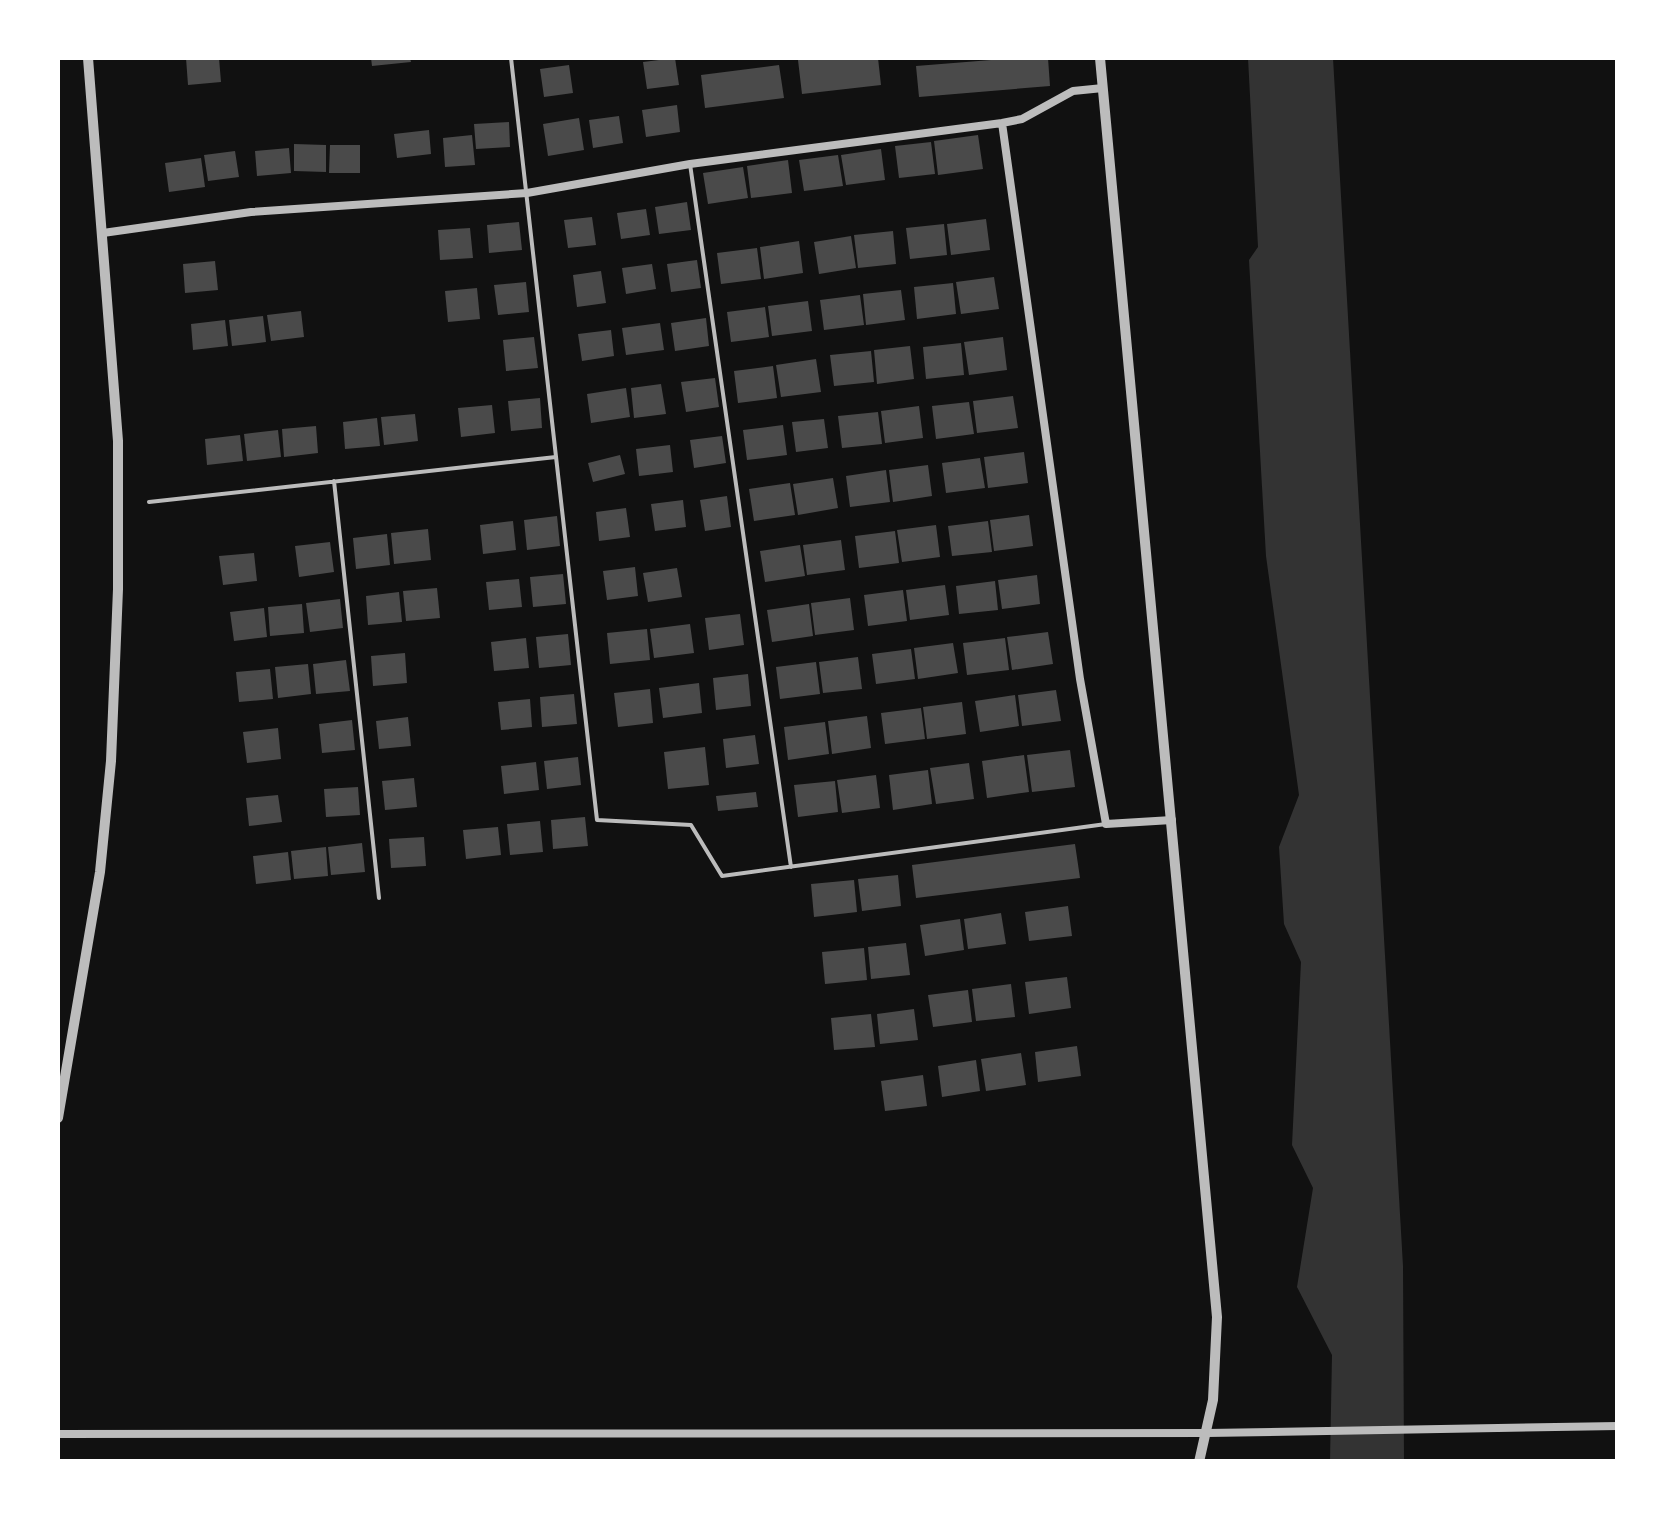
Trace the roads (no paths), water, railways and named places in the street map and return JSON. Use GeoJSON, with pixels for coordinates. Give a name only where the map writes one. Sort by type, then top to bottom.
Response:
{"type":"FeatureCollection","features":[{"type":"Feature","properties":{"kind":"street"},"geometry":{"type":"LineString","coordinates":[[58,1118],[100,872],[112,761],[118,589],[118,441],[88,58]]}},
{"type":"Feature","properties":{"kind":"street"},"geometry":{"type":"LineString","coordinates":[[1100,58],[1217,1318],[1213,1400],[1199,1462]]}},
{"type":"Feature","properties":{"kind":"street"},"geometry":{"type":"LineString","coordinates":[[103,233],[251,212],[526,193],[690,164],[1002,123],[1022,119],[1073,92],[1103,88]]}},
{"type":"Feature","properties":{"kind":"street"},"geometry":{"type":"LineString","coordinates":[[1002,123],[1080,679],[1106,824],[1172,820]]}},
{"type":"Feature","properties":{"kind":"street"},"geometry":{"type":"LineString","coordinates":[[58,1434],[1207,1433],[1618,1426]]}},
{"type":"Feature","properties":{"kind":"lane"},"geometry":{"type":"LineString","coordinates":[[510,58],[597,820],[692,825],[722,876],[1106,824]]}},
{"type":"Feature","properties":{"kind":"lane"},"geometry":{"type":"LineString","coordinates":[[690,164],[791,867]]}},
{"type":"Feature","properties":{"kind":"lane"},"geometry":{"type":"LineString","coordinates":[[149,502],[556,457]]}},
{"type":"Feature","properties":{"kind":"lane"},"geometry":{"type":"LineString","coordinates":[[334,481],[379,898]]}}]}
